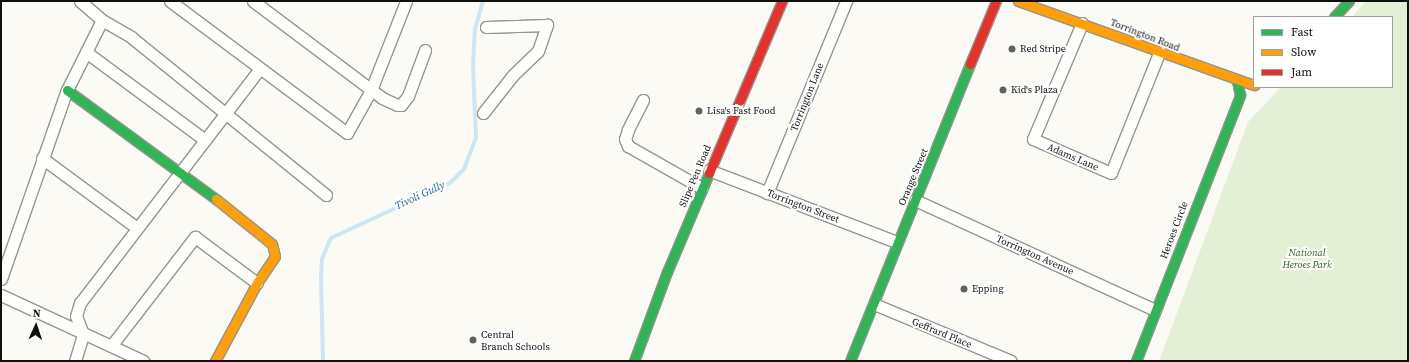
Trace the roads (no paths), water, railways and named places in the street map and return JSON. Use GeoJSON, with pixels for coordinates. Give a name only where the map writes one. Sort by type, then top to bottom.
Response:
{"type":"FeatureCollection","features":[{"type":"Feature","properties":{"kind":"street"},"geometry":{"type":"LineString","coordinates":[[80,1],[102,20],[131,37],[326,195]]}},
{"type":"Feature","properties":{"kind":"street"},"geometry":{"type":"LineString","coordinates":[[170,1],[259,70],[347,133],[372,90],[404,2]]}},
{"type":"Feature","properties":{"kind":"street"},"geometry":{"type":"LineString","coordinates":[[253,1],[382,98],[401,104],[408,96],[425,50]]}},
{"type":"Feature","properties":{"kind":"street","name":"Slipe Pen Road"},"geometry":{"type":"LineString","coordinates":[[634,361],[667,272],[782,1]]}},
{"type":"Feature","properties":{"kind":"street","name":"Torrington Lane"},"geometry":{"type":"LineString","coordinates":[[767,193],[846,1]]}},
{"type":"Feature","properties":{"kind":"street","name":"Orange Street"},"geometry":{"type":"LineString","coordinates":[[850,361],[996,1]]}},
{"type":"Feature","properties":{"kind":"street","name":"Torrington Road"},"geometry":{"type":"LineString","coordinates":[[1018,1],[1082,23],[1237,81],[1253,85]]}},
{"type":"Feature","properties":{"kind":"street"},"geometry":{"type":"LineString","coordinates":[[1335,16],[1349,1]]}},
{"type":"Feature","properties":{"kind":"street"},"geometry":{"type":"LineString","coordinates":[[1,279],[67,90],[102,20]]}},
{"type":"Feature","properties":{"kind":"street","name":"Adams Lane"},"geometry":{"type":"LineString","coordinates":[[1082,23],[1033,139],[1111,173],[1159,53]]}},
{"type":"Feature","properties":{"kind":"street"},"geometry":{"type":"LineString","coordinates":[[484,113],[513,75],[538,51],[547,25],[486,27]]}},
{"type":"Feature","properties":{"kind":"street"},"geometry":{"type":"LineString","coordinates":[[86,52],[205,140]]}},
{"type":"Feature","properties":{"kind":"street"},"geometry":{"type":"LineString","coordinates":[[75,361],[83,334],[76,316],[80,303],[259,70]]}},
{"type":"Feature","properties":{"kind":"street","name":"Heroes Circle"},"geometry":{"type":"LineString","coordinates":[[1136,361],[1234,107],[1240,95],[1237,81]]}},
{"type":"Feature","properties":{"kind":"street"},"geometry":{"type":"LineString","coordinates":[[67,90],[181,171],[272,244],[275,256],[257,283],[215,361]]}},
{"type":"Feature","properties":{"kind":"street"},"geometry":{"type":"LineString","coordinates":[[644,100],[626,135],[625,139],[628,146],[702,188]]}},
{"type":"Feature","properties":{"kind":"street"},"geometry":{"type":"LineString","coordinates":[[42,158],[137,228]]}},
{"type":"Feature","properties":{"kind":"street","name":"Torrington Street"},"geometry":{"type":"LineString","coordinates":[[709,170],[897,242]]}},
{"type":"Feature","properties":{"kind":"street","name":"Torrington Avenue"},"geometry":{"type":"LineString","coordinates":[[915,200],[1155,310]]}},
{"type":"Feature","properties":{"kind":"street"},"geometry":{"type":"LineString","coordinates":[[111,346],[194,238],[257,283]]}},
{"type":"Feature","properties":{"kind":"street"},"geometry":{"type":"LineString","coordinates":[[1,295],[143,361]]}},
{"type":"Feature","properties":{"kind":"street","name":"Geffrard Place"},"geometry":{"type":"LineString","coordinates":[[874,304],[1011,361]]}},
{"type":"Feature","properties":{"kind":"waterway","name":"Tivoli Gully"},"geometry":{"type":"LineString","coordinates":[[323,361],[322,259],[331,238],[450,183],[464,169],[476,137],[473,66],[475,29],[483,1]]}},
{"type":"Feature","properties":{"kind":"place","name":"Red Stripe"},"geometry":{"type":"Point","coordinates":[1012,49]}},
{"type":"Feature","properties":{"kind":"place","name":"Kid's Plaza"},"geometry":{"type":"Point","coordinates":[1003,90]}},
{"type":"Feature","properties":{"kind":"place","name":"Lisa's Fast Food"},"geometry":{"type":"Point","coordinates":[699,111]}},
{"type":"Feature","properties":{"kind":"place","name":"Epping"},"geometry":{"type":"Point","coordinates":[964,289]}},
{"type":"Feature","properties":{"kind":"place","name":"Central Branch Schools"},"geometry":{"type":"Point","coordinates":[473,340]}},
{"type":"Feature","properties":{"kind":"park label","name":"National Heroes Park"},"geometry":{"type":"Point","coordinates":[1307,258]}}]}
